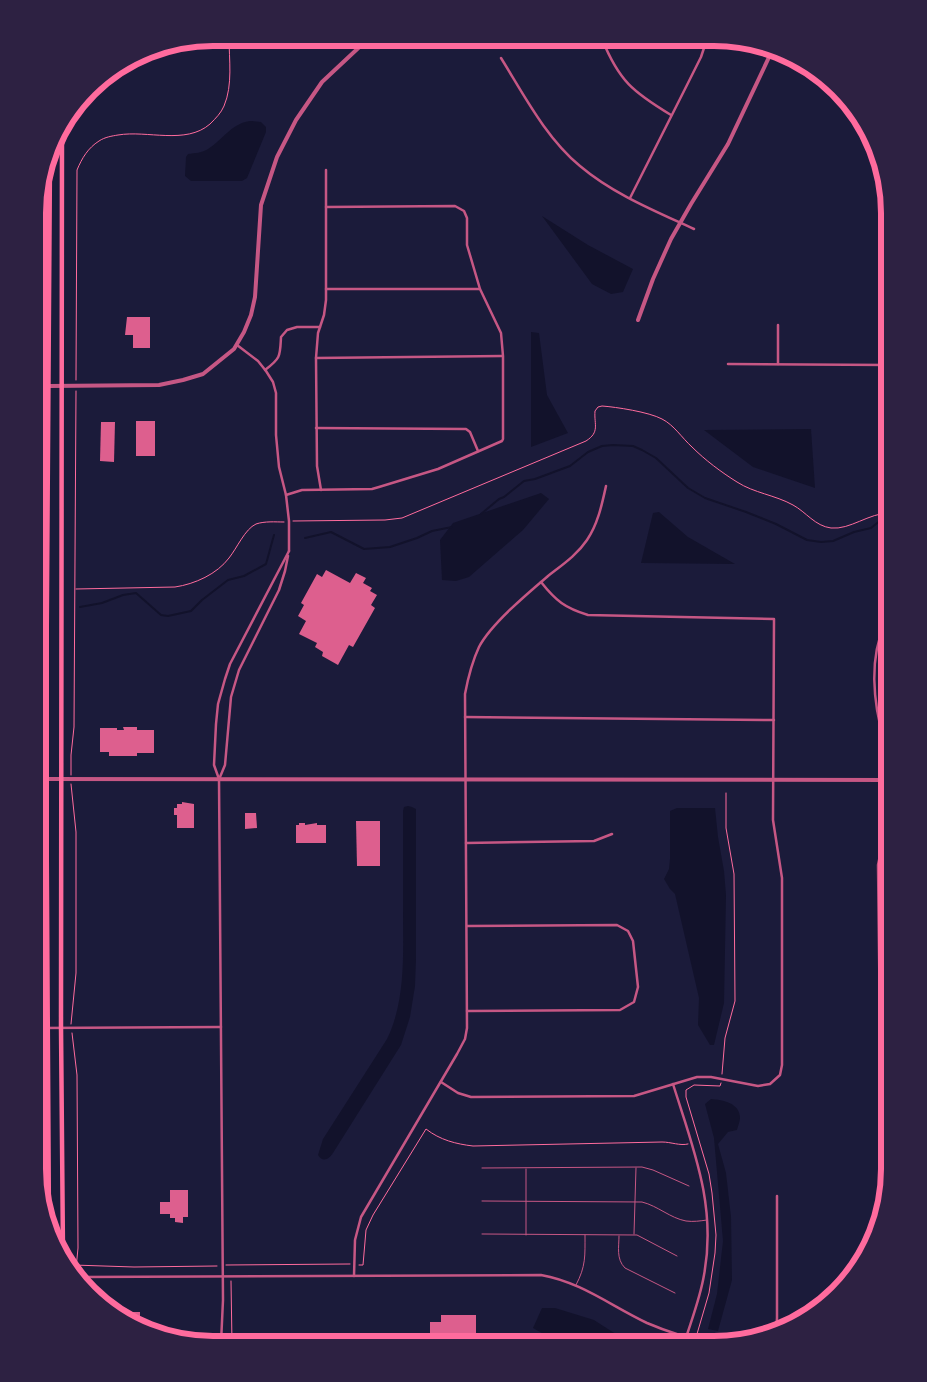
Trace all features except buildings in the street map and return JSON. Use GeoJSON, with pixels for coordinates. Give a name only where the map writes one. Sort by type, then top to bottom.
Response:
{"type":"FeatureCollection","features":[{"type":"Feature","properties":{"kind":"highway"},"geometry":{"type":"LineString","coordinates":[[62,143],[61,1027],[63,1240]]}},
{"type":"Feature","properties":{"kind":"highway"},"geometry":{"type":"LineString","coordinates":[[49,1201],[46,725],[50,182]]}},
{"type":"Feature","properties":{"kind":"street"},"geometry":{"type":"LineString","coordinates":[[605,46],[625,82],[646,100],[672,115]]}},
{"type":"Feature","properties":{"kind":"street"},"geometry":{"type":"LineString","coordinates":[[630,198],[701,57],[705,46]]}},
{"type":"Feature","properties":{"kind":"street"},"geometry":{"type":"LineString","coordinates":[[48,386],[159,385],[183,380],[203,374],[237,345],[251,315],[255,297],[261,206],[277,157],[296,120],[322,82],[359,47]]}},
{"type":"Feature","properties":{"kind":"street"},"geometry":{"type":"LineString","coordinates":[[638,320],[660,263],[681,223],[728,144],[770,56]]}},
{"type":"Feature","properties":{"kind":"street"},"geometry":{"type":"LineString","coordinates":[[501,58],[544,126],[557,143],[579,165],[600,181],[630,198],[694,229]]}},
{"type":"Feature","properties":{"kind":"street"},"geometry":{"type":"LineString","coordinates":[[321,490],[317,466],[316,358],[318,334],[324,315],[326,288],[326,170]]}},
{"type":"Feature","properties":{"kind":"street"},"geometry":{"type":"LineString","coordinates":[[286,495],[302,490],[379,488],[438,469],[479,452],[503,439],[503,356],[501,333],[480,289],[467,245],[467,218],[464,210],[455,206],[326,206]]}},
{"type":"Feature","properties":{"kind":"street"},"geometry":{"type":"LineString","coordinates":[[326,288],[480,289]]}},
{"type":"Feature","properties":{"kind":"street"},"geometry":{"type":"LineString","coordinates":[[778,325],[778,364]]}},
{"type":"Feature","properties":{"kind":"street"},"geometry":{"type":"LineString","coordinates":[[266,370],[277,361],[280,351],[280,337],[287,330],[297,327],[320,327]]}},
{"type":"Feature","properties":{"kind":"street"},"geometry":{"type":"LineString","coordinates":[[221,1336],[220,779],[225,765],[231,697],[239,670],[280,590],[289,551],[289,521],[286,495],[279,467],[276,436],[276,393],[266,370],[258,360],[237,345]]}},
{"type":"Feature","properties":{"kind":"street"},"geometry":{"type":"LineString","coordinates":[[316,358],[503,356]]}},
{"type":"Feature","properties":{"kind":"street"},"geometry":{"type":"LineString","coordinates":[[728,364],[881,365]]}},
{"type":"Feature","properties":{"kind":"street"},"geometry":{"type":"LineString","coordinates":[[316,428],[466,428],[470,432],[479,452]]}},
{"type":"Feature","properties":{"kind":"street"},"geometry":{"type":"LineString","coordinates":[[354,1276],[355,1240],[361,1217],[461,1049],[467,1028],[466,694],[469,671],[480,645],[497,622],[573,556],[588,540],[600,510],[606,486]]}},
{"type":"Feature","properties":{"kind":"street"},"geometry":{"type":"LineString","coordinates":[[220,779],[214,765],[216,724],[218,704],[225,679],[239,646],[289,551]]}},
{"type":"Feature","properties":{"kind":"street"},"geometry":{"type":"LineString","coordinates":[[441,1082],[464,1096],[474,1097],[634,1096],[697,1078],[722,1078],[758,1086],[770,1084],[780,1076],[782,1065],[782,878],[773,820],[774,618],[588,615],[571,610],[552,596],[541,582]]}},
{"type":"Feature","properties":{"kind":"street"},"geometry":{"type":"LineString","coordinates":[[880,724],[875,700],[876,650],[881,637]]}},
{"type":"Feature","properties":{"kind":"street"},"geometry":{"type":"LineString","coordinates":[[466,716],[774,720]]}},
{"type":"Feature","properties":{"kind":"street"},"geometry":{"type":"LineString","coordinates":[[47,779],[880,780]]}},
{"type":"Feature","properties":{"kind":"street"},"geometry":{"type":"LineString","coordinates":[[466,843],[594,841],[612,834]]}},
{"type":"Feature","properties":{"kind":"street"},"geometry":{"type":"LineString","coordinates":[[880,854],[878,865],[880,1002]]}},
{"type":"Feature","properties":{"kind":"street"},"geometry":{"type":"LineString","coordinates":[[467,926],[617,925],[628,931],[633,941],[638,987],[634,1002],[620,1010],[467,1011]]}},
{"type":"Feature","properties":{"kind":"street"},"geometry":{"type":"LineString","coordinates":[[49,1028],[221,1027]]}},
{"type":"Feature","properties":{"kind":"street"},"geometry":{"type":"LineString","coordinates":[[673,1084],[704,1188],[707,1220],[708,1253],[705,1273],[699,1300],[686,1336]]}},
{"type":"Feature","properties":{"kind":"street"},"geometry":{"type":"LineString","coordinates":[[777,1196],[777,1323]]}},
{"type":"Feature","properties":{"kind":"street"},"geometry":{"type":"LineString","coordinates":[[88,1278],[527,1275],[555,1278],[576,1285],[648,1323],[683,1336]]}},
{"type":"Feature","properties":{"kind":"lane"},"geometry":{"type":"LineString","coordinates":[[634,1235],[636,1167]]}},
{"type":"Feature","properties":{"kind":"lane"},"geometry":{"type":"LineString","coordinates":[[482,1168],[648,1168],[689,1186]]}},
{"type":"Feature","properties":{"kind":"lane"},"geometry":{"type":"LineString","coordinates":[[526,1168],[526,1235]]}},
{"type":"Feature","properties":{"kind":"lane"},"geometry":{"type":"LineString","coordinates":[[482,1201],[635,1202],[649,1204],[674,1218],[688,1222],[707,1220]]}},
{"type":"Feature","properties":{"kind":"lane"},"geometry":{"type":"LineString","coordinates":[[482,1234],[637,1235],[677,1256]]}},
{"type":"Feature","properties":{"kind":"lane"},"geometry":{"type":"LineString","coordinates":[[576,1285],[584,1266],[585,1235]]}},
{"type":"Feature","properties":{"kind":"lane"},"geometry":{"type":"LineString","coordinates":[[619,1235],[619,1259],[621,1264],[625,1268],[675,1293]]}},
{"type":"Feature","properties":{"kind":"path"},"geometry":{"type":"LineString","coordinates":[[71,761],[74,727],[77,170],[82,157],[101,139],[125,134],[174,135],[204,129],[220,114],[225,104],[229,86],[229,47]]}},
{"type":"Feature","properties":{"kind":"path"},"geometry":{"type":"LineString","coordinates":[[75,589],[175,588],[184,586],[203,579],[222,565],[249,529],[263,523],[402,518],[586,441],[596,430],[595,411],[598,407],[602,406],[648,414],[663,419],[693,448],[734,480],[745,487],[794,505],[821,526],[842,528],[881,513]]}},
{"type":"Feature","properties":{"kind":"path"},"geometry":{"type":"LineString","coordinates":[[722,1078],[725,1038],[735,1001],[734,874],[726,828],[726,793]]}},
{"type":"Feature","properties":{"kind":"path"},"geometry":{"type":"LineString","coordinates":[[686,1090],[694,1085],[720,1086]]}},
{"type":"Feature","properties":{"kind":"path"},"geometry":{"type":"LineString","coordinates":[[363,1265],[366,1230],[373,1215],[426,1129],[435,1136],[458,1144],[473,1146],[662,1142],[682,1145],[691,1143]]}},
{"type":"Feature","properties":{"kind":"path"},"geometry":{"type":"LineString","coordinates":[[231,1276],[232,1336]]}},
{"type":"Feature","properties":{"kind":"shaded area"},"geometry":{"type":"Polygon","coordinates":[[[252,121],[261,122],[266,127],[266,132],[247,178],[242,181],[191,181],[185,176],[186,157],[188,154],[206,150],[239,124],[252,121]]]}},
{"type":"Feature","properties":{"kind":"shaded area"},"geometry":{"type":"Polygon","coordinates":[[[542,216],[588,245],[633,269],[623,292],[611,294],[592,284],[542,216]]]}},
{"type":"Feature","properties":{"kind":"shaded area"},"geometry":{"type":"Polygon","coordinates":[[[531,332],[539,333],[547,395],[568,433],[531,447],[531,332]]]}},
{"type":"Feature","properties":{"kind":"shaded area"},"geometry":{"type":"Polygon","coordinates":[[[811,429],[815,488],[753,467],[704,430],[811,429]]]}},
{"type":"Feature","properties":{"kind":"shaded area"},"geometry":{"type":"Polygon","coordinates":[[[541,493],[549,499],[523,530],[469,577],[456,581],[442,580],[440,540],[453,523],[541,493]]]}},
{"type":"Feature","properties":{"kind":"shaded area"},"geometry":{"type":"Polygon","coordinates":[[[659,512],[688,537],[735,564],[641,563],[653,513],[659,512]]]}},
{"type":"Feature","properties":{"kind":"shaded area"},"geometry":{"type":"Polygon","coordinates":[[[408,806],[416,809],[416,959],[415,986],[410,1017],[401,1045],[333,1153],[328,1158],[322,1159],[318,1155],[323,1139],[387,1039],[398,1008],[403,960],[403,811],[404,807],[408,806]]]}},
{"type":"Feature","properties":{"kind":"shaded area"},"geometry":{"type":"Polygon","coordinates":[[[677,808],[715,808],[726,895],[724,1003],[714,1045],[710,1045],[698,1025],[699,998],[675,894],[664,879],[669,869],[670,859],[670,811],[677,808]]]}},
{"type":"Feature","properties":{"kind":"shaded area"},"geometry":{"type":"Polygon","coordinates":[[[711,1099],[730,1103],[737,1109],[740,1118],[737,1130],[728,1132],[718,1144],[726,1173],[731,1217],[732,1280],[718,1331],[708,1329],[717,1294],[723,1241],[714,1138],[705,1104],[711,1099]]]}},
{"type":"Feature","properties":{"kind":"shaded area"},"geometry":{"type":"Polygon","coordinates":[[[542,1308],[555,1308],[594,1320],[619,1336],[547,1336],[533,1328],[542,1308]]]}},
{"type":"Feature","properties":{"kind":"waterway"},"geometry":{"type":"LineString","coordinates":[[481,514],[524,481],[535,479],[570,466],[588,452],[602,446],[613,445],[633,446],[642,450],[656,458],[688,488],[705,498],[776,524],[807,540],[833,541],[854,532],[871,528],[881,520]]}},
{"type":"Feature","properties":{"kind":"waterway"},"geometry":{"type":"LineString","coordinates":[[305,538],[331,532],[364,549],[390,547],[432,531],[452,527]]}},
{"type":"Feature","properties":{"kind":"waterway"},"geometry":{"type":"LineString","coordinates":[[80,607],[136,593],[161,615],[168,616],[191,611],[228,580],[244,576],[266,564],[274,535]]}}]}
